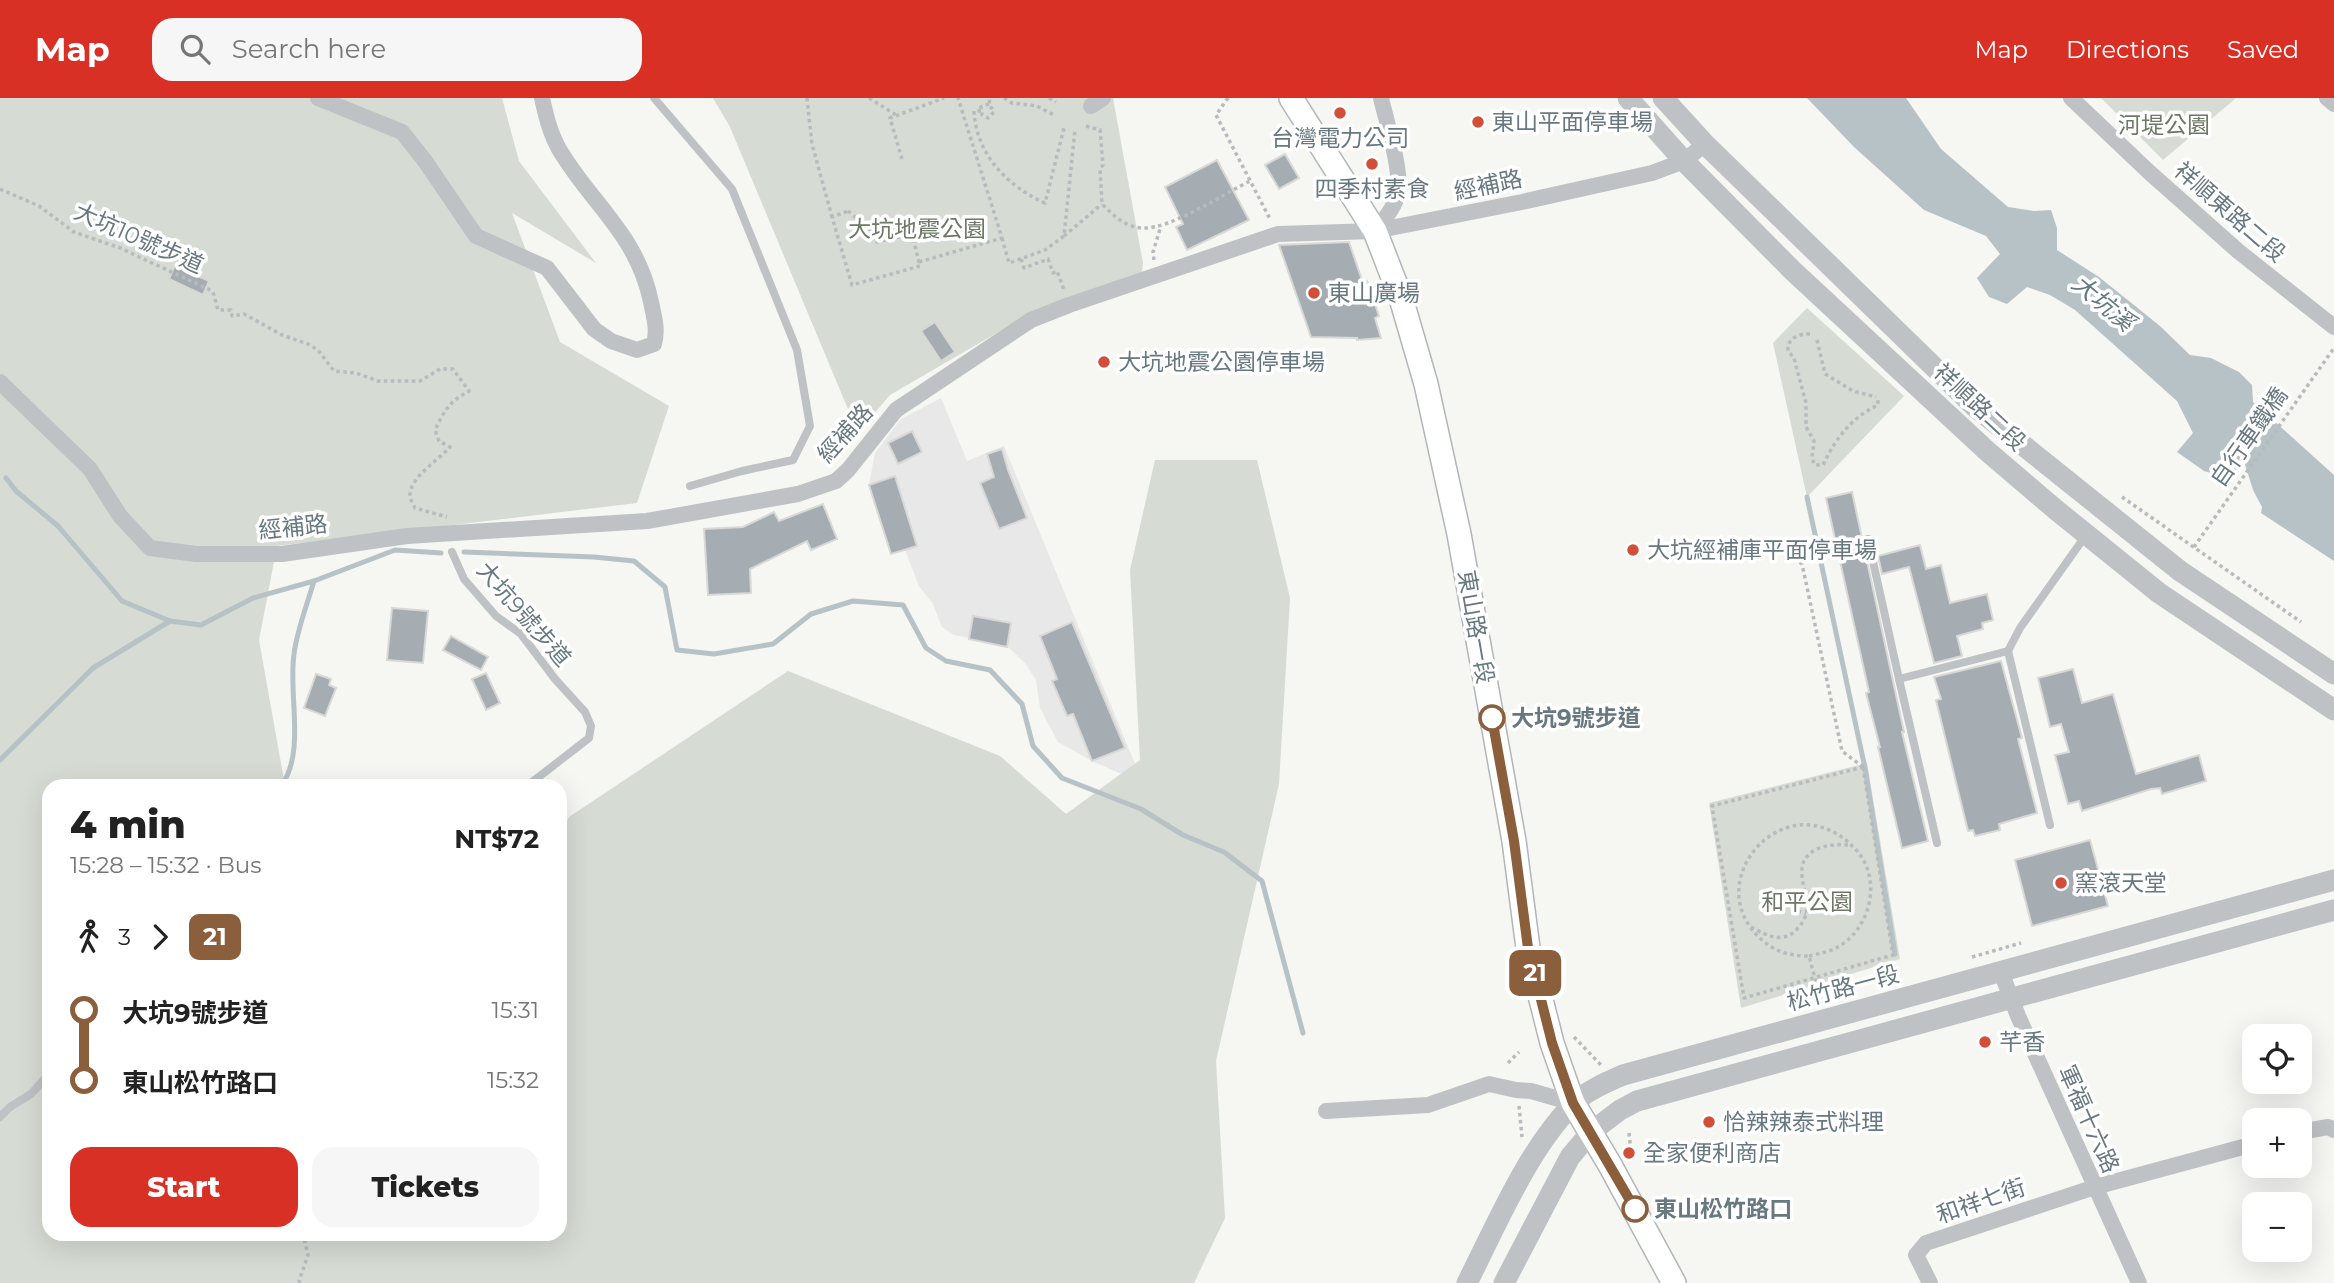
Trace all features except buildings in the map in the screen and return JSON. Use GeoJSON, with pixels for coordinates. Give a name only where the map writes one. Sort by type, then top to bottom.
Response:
{"type":"FeatureCollection","features":[{"type":"Feature","properties":{"kind":"main road","name":"東山路一段"},"geometry":{"type":"LineString","coordinates":[[1291,98],[1375,231],[1401,298],[1426,384],[1459,534],[1514,841],[1528,948],[1552,1043],[1573,1103],[1674,1283]]}},
{"type":"Feature","properties":{"kind":"street"},"geometry":{"type":"LineString","coordinates":[[318,98],[402,132],[476,236],[547,268],[594,329],[611,341],[638,350],[654,344],[657,330],[641,267],[623,232],[559,149],[549,128],[542,98]]}},
{"type":"Feature","properties":{"kind":"street"},"geometry":{"type":"LineString","coordinates":[[1375,231],[1392,210],[1398,191],[1394,154],[1381,98]]}},
{"type":"Feature","properties":{"kind":"street","name":"祥順路二段"},"geometry":{"type":"LineString","coordinates":[[1628,98],[1684,161],[1791,270],[1987,451],[2159,593],[2334,710]]}},
{"type":"Feature","properties":{"kind":"street","name":"祥順路二段"},"geometry":{"type":"LineString","coordinates":[[1663,98],[1705,144],[1974,406],[2180,571],[2334,674]]}},
{"type":"Feature","properties":{"kind":"street","name":"祥順東路二段"},"geometry":{"type":"LineString","coordinates":[[2071,98],[2238,251],[2334,327]]}},
{"type":"Feature","properties":{"kind":"street"},"geometry":{"type":"LineString","coordinates":[[2327,98],[2334,104]]}},
{"type":"Feature","properties":{"kind":"street","name":"經補路"},"geometry":{"type":"LineString","coordinates":[[0,382],[90,470],[120,516],[150,548],[196,554],[282,554],[407,536],[647,521],[797,494],[836,481],[849,470],[896,410],[1031,320],[1278,234],[1375,231],[1652,173],[1684,161],[1705,144]]}},
{"type":"Feature","properties":{"kind":"street","name":"松竹路一段"},"geometry":{"type":"LineString","coordinates":[[1467,1283],[1534,1154],[1573,1103],[1623,1075],[2334,880]]}},
{"type":"Feature","properties":{"kind":"street"},"geometry":{"type":"LineString","coordinates":[[1504,1283],[1570,1157],[1591,1132],[1637,1101],[2334,910]]}},
{"type":"Feature","properties":{"kind":"street","name":"軍福十六路"},"geometry":{"type":"LineString","coordinates":[[2001,972],[2139,1283]]}},
{"type":"Feature","properties":{"kind":"street"},"geometry":{"type":"LineString","coordinates":[[1326,1111],[1428,1105],[1489,1084],[1531,1091],[1573,1103]]}},
{"type":"Feature","properties":{"kind":"street"},"geometry":{"type":"LineString","coordinates":[[2312,1130],[2328,1127],[2334,1130]]}},
{"type":"Feature","properties":{"kind":"street"},"geometry":{"type":"LineString","coordinates":[[2095,1187],[2242,1147]]}},
{"type":"Feature","properties":{"kind":"street","name":"和祥七街"},"geometry":{"type":"LineString","coordinates":[[1930,1283],[1916,1255],[1926,1243],[2095,1187]]}},
{"type":"Feature","properties":{"kind":"lane"},"geometry":{"type":"LineString","coordinates":[[654,98],[732,189],[797,350],[810,426],[793,460],[690,485]]}},
{"type":"Feature","properties":{"kind":"lane"},"geometry":{"type":"LineString","coordinates":[[2050,825],[2008,651],[2020,628],[2086,535]]}},
{"type":"Feature","properties":{"kind":"lane"},"geometry":{"type":"LineString","coordinates":[[1868,539],[1937,843]]}},
{"type":"Feature","properties":{"kind":"lane","name":"大坑9號步道"},"geometry":{"type":"LineString","coordinates":[[452,552],[464,579],[496,616],[522,634],[555,679],[585,712],[591,726],[589,737],[536,779]]}},
{"type":"Feature","properties":{"kind":"lane"},"geometry":{"type":"LineString","coordinates":[[1899,679],[2008,651]]}},
{"type":"Feature","properties":{"kind":"lane"},"geometry":{"type":"LineString","coordinates":[[0,1117],[31,1094],[42,1082]]}},
{"type":"Feature","properties":{"kind":"path"},"geometry":{"type":"LineString","coordinates":[[807,98],[812,144],[832,217],[852,285],[920,266],[912,234],[877,242],[870,230],[848,211],[832,217]]}},
{"type":"Feature","properties":{"kind":"path"},"geometry":{"type":"LineString","coordinates":[[869,98],[897,115]]}},
{"type":"Feature","properties":{"kind":"path"},"geometry":{"type":"LineString","coordinates":[[902,159],[890,117],[944,98]]}},
{"type":"Feature","properties":{"kind":"path"},"geometry":{"type":"LineString","coordinates":[[958,98],[1009,263],[1045,250],[1102,204]]}},
{"type":"Feature","properties":{"kind":"path"},"geometry":{"type":"LineString","coordinates":[[987,104],[992,108],[992,116],[984,117],[981,107],[987,104],[989,98]]}},
{"type":"Feature","properties":{"kind":"path"},"geometry":{"type":"LineString","coordinates":[[1004,98],[1012,103],[1037,106],[1054,115]]}},
{"type":"Feature","properties":{"kind":"path"},"geometry":{"type":"LineString","coordinates":[[1049,98],[1056,102]]}},
{"type":"Feature","properties":{"kind":"path"},"geometry":{"type":"LineString","coordinates":[[1227,98],[1216,114],[1278,234]]}},
{"type":"Feature","properties":{"kind":"path"},"geometry":{"type":"LineString","coordinates":[[981,111],[974,111],[974,122],[992,162],[1005,178],[1045,203],[1064,128]]}},
{"type":"Feature","properties":{"kind":"path"},"geometry":{"type":"LineString","coordinates":[[1086,126],[1100,130],[1102,204],[1119,220],[1142,228],[1161,226],[1250,181]]}},
{"type":"Feature","properties":{"kind":"path"},"geometry":{"type":"LineString","coordinates":[[1064,236],[1075,131]]}},
{"type":"Feature","properties":{"kind":"path","name":"大坑10號步道"},"geometry":{"type":"LineString","coordinates":[[0,188],[39,206],[74,232],[120,248],[208,289],[213,292],[218,310],[231,310],[232,316],[244,314],[282,335],[308,344],[318,350],[334,371],[355,373],[377,381],[420,381],[440,369],[453,369],[469,391],[445,409],[435,430],[439,441],[450,447],[419,476],[412,486],[410,498],[415,508],[449,518],[455,534]]}},
{"type":"Feature","properties":{"kind":"path"},"geometry":{"type":"LineString","coordinates":[[1156,276],[1153,252],[1161,226]]}},
{"type":"Feature","properties":{"kind":"path"},"geometry":{"type":"LineString","coordinates":[[919,262],[1002,238]]}},
{"type":"Feature","properties":{"kind":"path"},"geometry":{"type":"LineString","coordinates":[[1021,259],[1024,268],[1048,259],[1053,273],[1057,271]]}},
{"type":"Feature","properties":{"kind":"path"},"geometry":{"type":"LineString","coordinates":[[1810,334],[1792,339],[1787,345],[1787,351],[1794,358],[1806,402],[1806,427],[1814,440],[1812,458],[1815,465],[1823,465],[1827,453],[1853,421],[1866,409],[1878,405],[1877,398],[1853,391],[1825,374],[1817,340]]}},
{"type":"Feature","properties":{"kind":"path","name":"自行車鐵橋"},"geometry":{"type":"LineString","coordinates":[[2194,547],[2334,348]]}},
{"type":"Feature","properties":{"kind":"path"},"geometry":{"type":"LineString","coordinates":[[2122,497],[2301,622]]}},
{"type":"Feature","properties":{"kind":"path"},"geometry":{"type":"LineString","coordinates":[[1777,546],[1802,564],[1842,751],[1863,766],[1883,875],[1893,954],[1744,998],[1712,806],[1863,766]]}},
{"type":"Feature","properties":{"kind":"path"},"geometry":{"type":"LineString","coordinates":[[1801,824],[1821,826],[1851,845],[1866,865],[1871,877],[1866,913],[1846,942],[1824,953],[1810,956],[1785,954],[1775,951],[1749,926],[1741,909],[1738,883],[1746,861],[1754,849],[1783,829],[1801,824]]}},
{"type":"Feature","properties":{"kind":"path"},"geometry":{"type":"LineString","coordinates":[[1749,926],[1771,937],[1791,935],[1801,926],[1806,914],[1806,891],[1801,872],[1806,860],[1818,847],[1851,845]]}},
{"type":"Feature","properties":{"kind":"path"},"geometry":{"type":"LineString","coordinates":[[1798,911],[1806,914]]}},
{"type":"Feature","properties":{"kind":"path"},"geometry":{"type":"LineString","coordinates":[[1972,957],[2021,943]]}},
{"type":"Feature","properties":{"kind":"path"},"geometry":{"type":"LineString","coordinates":[[1810,956],[1826,1020]]}},
{"type":"Feature","properties":{"kind":"path"},"geometry":{"type":"LineString","coordinates":[[1574,1037],[1601,1065]]}},
{"type":"Feature","properties":{"kind":"path"},"geometry":{"type":"LineString","coordinates":[[1507,1063],[1519,1052]]}},
{"type":"Feature","properties":{"kind":"path"},"geometry":{"type":"LineString","coordinates":[[1518,1097],[1524,1147]]}},
{"type":"Feature","properties":{"kind":"path"},"geometry":{"type":"LineString","coordinates":[[1629,1133],[1631,1152]]}},
{"type":"Feature","properties":{"kind":"path"},"geometry":{"type":"LineString","coordinates":[[300,1283],[308,1255],[305,1241]]}},
{"type":"Feature","properties":{"kind":"shaded area"},"geometry":{"type":"Polygon","coordinates":[[[941,398],[967,461],[1004,446],[1138,771],[1126,776],[1058,742],[1040,708],[1036,680],[1025,663],[1007,646],[954,635],[942,627],[933,604],[919,586],[905,550],[891,554],[869,485],[875,453],[901,419],[941,398]]]}},
{"type":"Feature","properties":{"kind":"green space"},"geometry":{"type":"Polygon","coordinates":[[[0,98],[502,98],[519,161],[596,263],[512,213],[560,342],[669,406],[637,503],[277,546],[259,640],[284,779],[42,779],[42,1241],[567,1241],[569,817],[788,671],[1000,756],[1066,814],[1140,760],[1130,570],[1155,460],[1257,460],[1290,598],[1279,784],[1216,1061],[1225,1218],[1194,1283],[0,1283],[0,98]]]}},
{"type":"Feature","properties":{"kind":"green space","name":"大坑地震公園"},"geometry":{"type":"Polygon","coordinates":[[[713,98],[1113,98],[1143,263],[1142,272],[1031,313],[890,395],[867,422],[859,424],[853,421],[730,127],[713,98]]]}},
{"type":"Feature","properties":{"kind":"green space","name":"河堤公園"},"geometry":{"type":"Polygon","coordinates":[[[2101,98],[2236,98],[2163,160],[2101,98]]]}},
{"type":"Feature","properties":{"kind":"green space"},"geometry":{"type":"Polygon","coordinates":[[[1807,308],[1904,396],[1807,497],[1773,343],[1807,308]]]}},
{"type":"Feature","properties":{"kind":"green space","name":"和平公園"},"geometry":{"type":"Polygon","coordinates":[[[1867,763],[1900,959],[1741,1008],[1709,803],[1867,763]]]}},
{"type":"Feature","properties":{"kind":"water","name":"大坑溪"},"geometry":{"type":"Polygon","coordinates":[[[1807,98],[1906,98],[1941,149],[2008,207],[2034,211],[2051,210],[2057,228],[2057,250],[2099,277],[2160,326],[2190,355],[2211,358],[2239,372],[2252,385],[2253,402],[2334,475],[2334,561],[2261,513],[2262,507],[2253,490],[2244,461],[2242,466],[2225,477],[2204,471],[2177,452],[2193,433],[2177,401],[2075,310],[2050,295],[2027,287],[2007,304],[1989,297],[1977,278],[2000,254],[1986,236],[1924,210],[1854,147],[1807,98]]]}},
{"type":"Feature","properties":{"kind":"waterway"},"geometry":{"type":"LineString","coordinates":[[6,478],[16,491],[58,526],[122,601],[170,621],[201,625],[253,598],[314,581],[395,550],[441,553]]}},
{"type":"Feature","properties":{"kind":"waterway"},"geometry":{"type":"LineString","coordinates":[[1807,497],[1865,768],[1895,954]]}},
{"type":"Feature","properties":{"kind":"waterway"},"geometry":{"type":"LineString","coordinates":[[464,552],[634,561],[665,587],[677,650],[714,654],[773,644],[811,614],[853,601],[903,605],[926,648],[946,661],[990,670],[1022,704],[1033,746],[1062,778],[1141,809],[1183,835],[1224,852],[1262,881],[1303,1033]]}},
{"type":"Feature","properties":{"kind":"waterway"},"geometry":{"type":"LineString","coordinates":[[284,779],[293,757],[295,740],[295,645],[314,581]]}},
{"type":"Feature","properties":{"kind":"waterway"},"geometry":{"type":"LineString","coordinates":[[0,760],[93,668],[170,621]]}},
{"type":"Feature","properties":{"kind":"bus line","name":"21"},"geometry":{"type":"LineString","coordinates":[[1492,718],[1514,841],[1528,948],[1552,1043],[1573,1103],[1635,1209]]}},
{"type":"Feature","properties":{"kind":"place","name":"台灣電力公司"},"geometry":{"type":"Point","coordinates":[1340,113]}},
{"type":"Feature","properties":{"kind":"place","name":"東山平面停車場"},"geometry":{"type":"Point","coordinates":[1478,122]}},
{"type":"Feature","properties":{"kind":"place","name":"四季村素食"},"geometry":{"type":"Point","coordinates":[1372,164]}},
{"type":"Feature","properties":{"kind":"place","name":"東山廣場"},"geometry":{"type":"Point","coordinates":[1314,293]}},
{"type":"Feature","properties":{"kind":"place","name":"大坑地震公園停車場"},"geometry":{"type":"Point","coordinates":[1104,362]}},
{"type":"Feature","properties":{"kind":"place","name":"大坑經補庫平面停車場"},"geometry":{"type":"Point","coordinates":[1633,550]}},
{"type":"Feature","properties":{"kind":"place","name":"大坑9號步道"},"geometry":{"type":"Point","coordinates":[1492,718]}},
{"type":"Feature","properties":{"kind":"place","name":"窯滾天堂"},"geometry":{"type":"Point","coordinates":[2061,883]}},
{"type":"Feature","properties":{"kind":"place","name":"芊香"},"geometry":{"type":"Point","coordinates":[1985,1042]}},
{"type":"Feature","properties":{"kind":"place","name":"恰辣辣泰式料理"},"geometry":{"type":"Point","coordinates":[1709,1122]}},
{"type":"Feature","properties":{"kind":"place","name":"全家便利商店"},"geometry":{"type":"Point","coordinates":[1629,1153]}},
{"type":"Feature","properties":{"kind":"place","name":"東山松竹路口"},"geometry":{"type":"Point","coordinates":[1635,1209]}}]}
